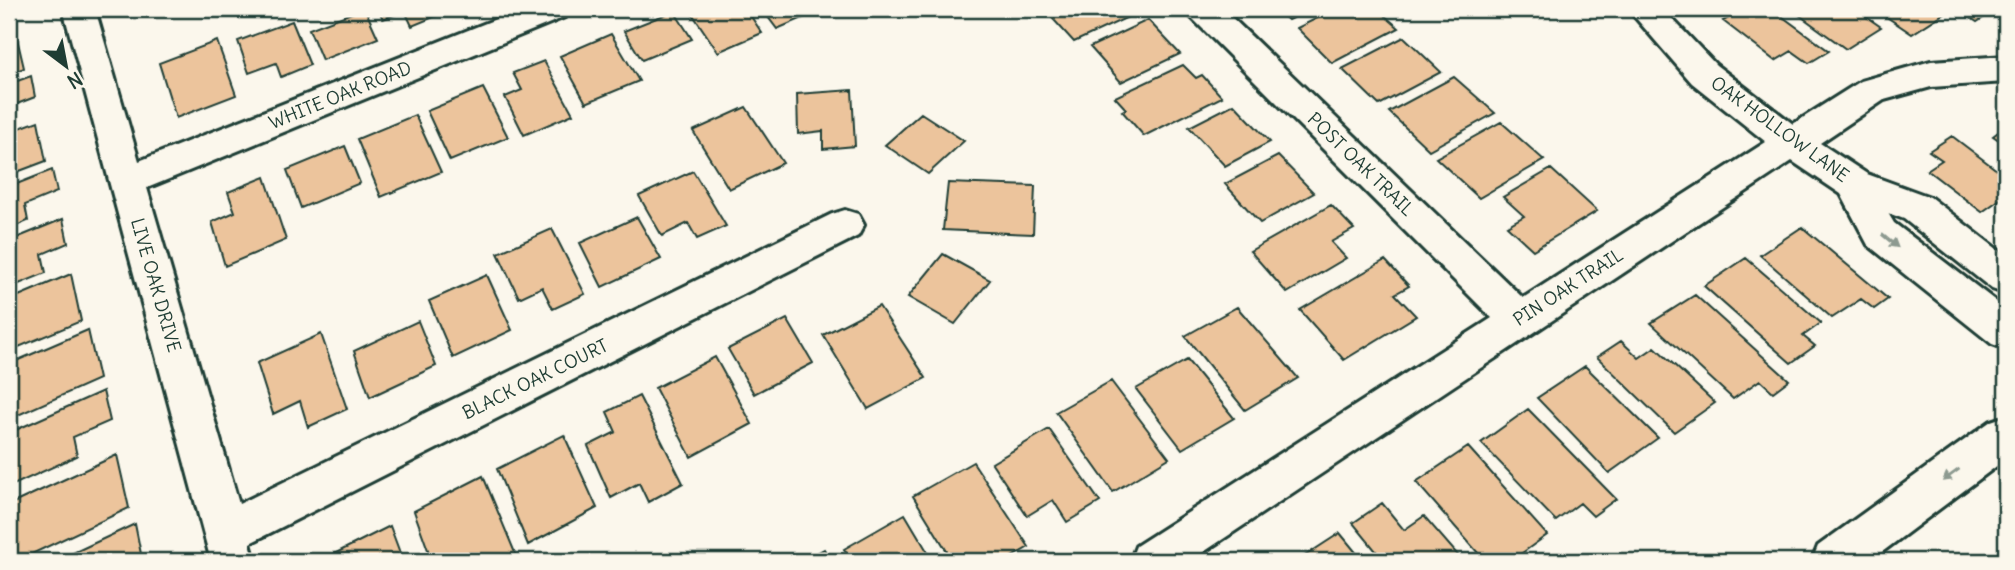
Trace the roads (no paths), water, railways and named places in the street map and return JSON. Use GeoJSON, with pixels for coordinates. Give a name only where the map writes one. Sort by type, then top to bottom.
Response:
{"type":"FeatureCollection","features":[{"type":"Feature","properties":{"kind":"street","name":"LIVE OAK DRIVE"},"geometry":{"type":"LineString","coordinates":[[79,9],[229,547]]}},
{"type":"Feature","properties":{"kind":"street","name":"WHITE OAK ROAD"},"geometry":{"type":"LineString","coordinates":[[127,181],[553,9]]}},
{"type":"Feature","properties":{"kind":"street","name":"POST OAK TRAIL"},"geometry":{"type":"LineString","coordinates":[[1203,9],[1519,319]]}},
{"type":"Feature","properties":{"kind":"street","name":"OAK HOLLOW LANE"},"geometry":{"type":"LineString","coordinates":[[1644,9],[1704,74],[1791,142],[1854,184],[1881,234],[2006,332]]}},
{"type":"Feature","properties":{"kind":"street","name":"PIN OAK TRAIL"},"geometry":{"type":"LineString","coordinates":[[1152,561],[1873,90],[1931,74],[2006,69]]}},
{"type":"Feature","properties":{"kind":"street"},"geometry":{"type":"LineString","coordinates":[[1854,184],[1917,208],[2006,278]]}},
{"type":"Feature","properties":{"kind":"street","name":"BLACK OAK COURT"},"geometry":{"type":"LineString","coordinates":[[229,547],[845,225]]}},
{"type":"Feature","properties":{"kind":"street"},"geometry":{"type":"LineString","coordinates":[[1834,561],[2006,435]]}}]}
